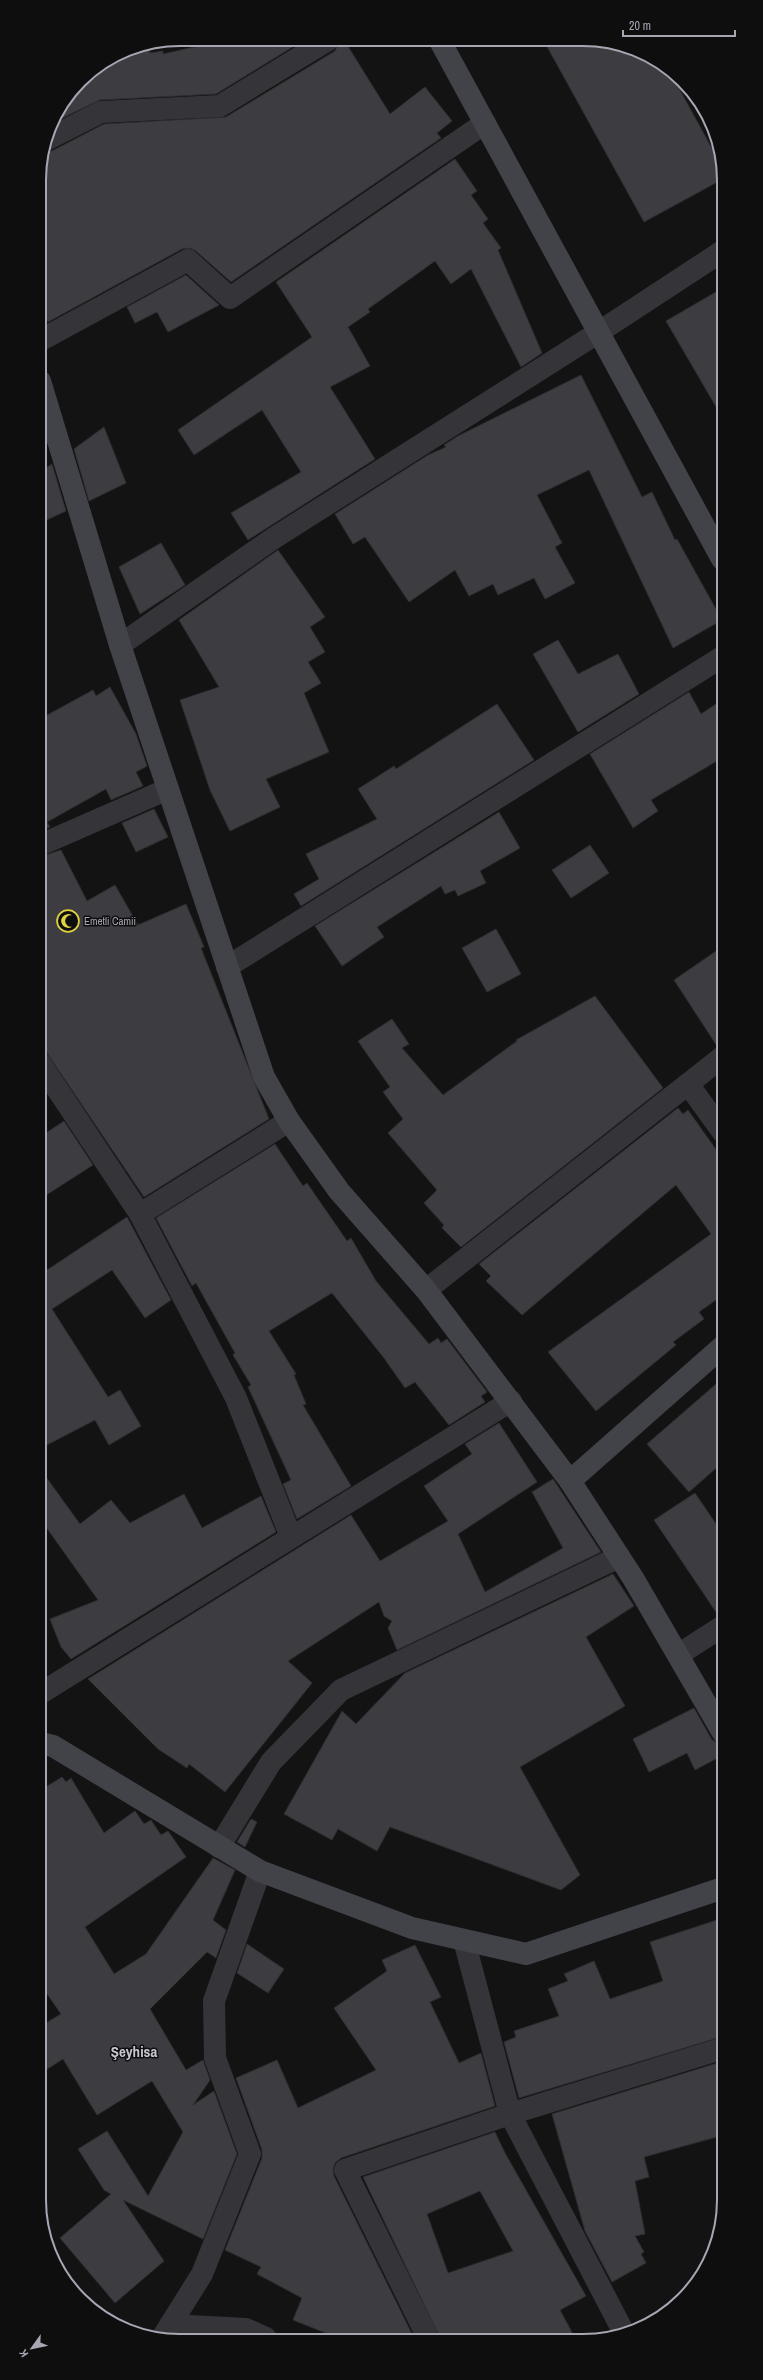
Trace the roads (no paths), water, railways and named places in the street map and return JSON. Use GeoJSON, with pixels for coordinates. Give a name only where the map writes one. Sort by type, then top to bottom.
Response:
{"type":"FeatureCollection","features":[{"type":"Feature","properties":{"kind":"street"},"geometry":{"type":"LineString","coordinates":[[54,136],[101,112],[220,106],[318,46]]}},
{"type":"Feature","properties":{"kind":"street"},"geometry":{"type":"LineString","coordinates":[[443,46],[717,550]]}},
{"type":"Feature","properties":{"kind":"street"},"geometry":{"type":"LineString","coordinates":[[46,338],[188,260],[230,298],[485,123]]}},
{"type":"Feature","properties":{"kind":"street"},"geometry":{"type":"LineString","coordinates":[[120,645],[274,538],[599,332],[717,255]]}},
{"type":"Feature","properties":{"kind":"street"},"geometry":{"type":"LineString","coordinates":[[46,401],[120,645],[264,1077],[289,1121],[339,1191],[426,1290],[570,1481],[619,1557],[717,1723]]}},
{"type":"Feature","properties":{"kind":"street"},"geometry":{"type":"LineString","coordinates":[[227,967],[717,660]]}},
{"type":"Feature","properties":{"kind":"street"},"geometry":{"type":"LineString","coordinates":[[46,842],[168,789]]}},
{"type":"Feature","properties":{"kind":"street"},"geometry":{"type":"LineString","coordinates":[[426,1290],[717,1061]]}},
{"type":"Feature","properties":{"kind":"street"},"geometry":{"type":"LineString","coordinates":[[46,1072],[140,1214],[236,1398],[290,1537]]}},
{"type":"Feature","properties":{"kind":"street"},"geometry":{"type":"LineString","coordinates":[[688,1084],[717,1124]]}},
{"type":"Feature","properties":{"kind":"street"},"geometry":{"type":"LineString","coordinates":[[140,1214],[289,1121]]}},
{"type":"Feature","properties":{"kind":"street"},"geometry":{"type":"LineString","coordinates":[[570,1481],[717,1351]]}},
{"type":"Feature","properties":{"kind":"street"},"geometry":{"type":"LineString","coordinates":[[46,1690],[511,1401]]}},
{"type":"Feature","properties":{"kind":"street"},"geometry":{"type":"LineString","coordinates":[[219,1847],[271,1762],[341,1690],[619,1557]]}},
{"type":"Feature","properties":{"kind":"street"},"geometry":{"type":"LineString","coordinates":[[678,1656],[717,1630]]}},
{"type":"Feature","properties":{"kind":"street"},"geometry":{"type":"LineString","coordinates":[[46,1744],[53,1746],[260,1871],[412,1928],[526,1954],[717,1890]]}},
{"type":"Feature","properties":{"kind":"street"},"geometry":{"type":"LineString","coordinates":[[166,2332],[202,2274],[250,2154],[215,2058],[214,2001],[260,1871]]}},
{"type":"Feature","properties":{"kind":"street"},"geometry":{"type":"LineString","coordinates":[[464,1940],[510,2114],[621,2328]]}},
{"type":"Feature","properties":{"kind":"street"},"geometry":{"type":"LineString","coordinates":[[426,2334],[345,2170],[510,2114],[717,2050]]}},
{"type":"Feature","properties":{"kind":"street"},"geometry":{"type":"LineString","coordinates":[[166,2332],[246,2329],[257,2334]]}},
{"type":"Feature","properties":{"kind":"place","name":"Emetli Camii"},"geometry":{"type":"Point","coordinates":[68,921]}},
{"type":"Feature","properties":{"kind":"district","name":"Şeyhisa"},"geometry":{"type":"Point","coordinates":[134,2051]}}]}
